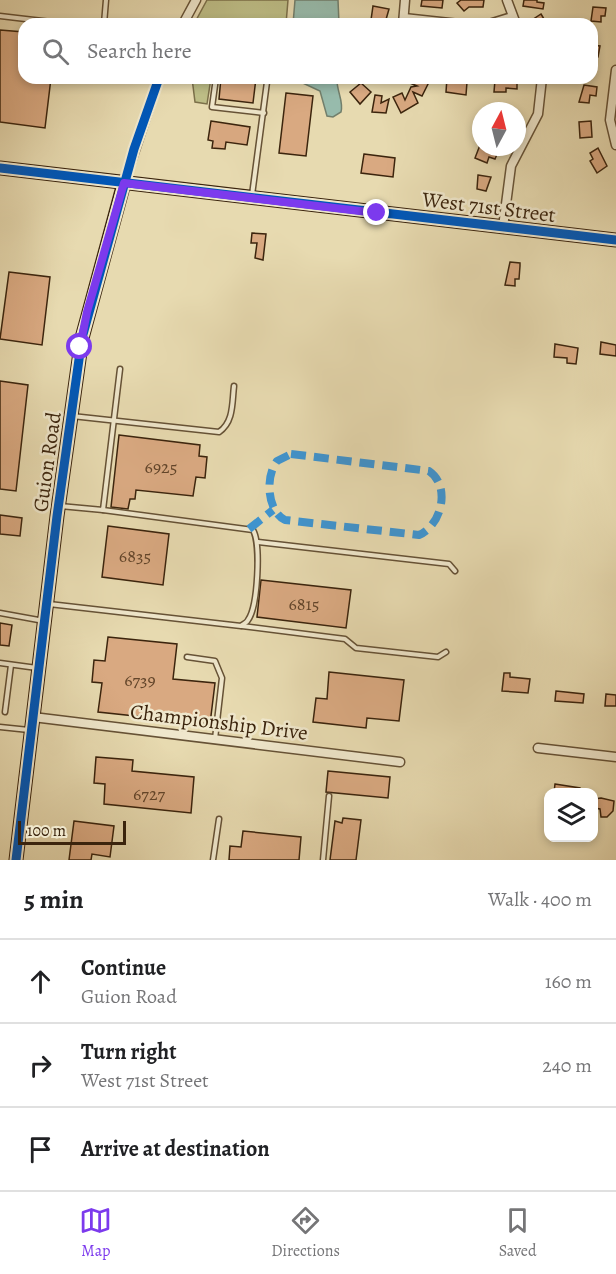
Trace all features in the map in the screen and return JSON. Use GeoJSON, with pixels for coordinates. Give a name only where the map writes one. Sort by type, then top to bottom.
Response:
{"type":"FeatureCollection","features":[{"type":"Feature","properties":{"kind":"street"},"geometry":{"type":"LineString","coordinates":[[186,18],[196,0]]}},
{"type":"Feature","properties":{"kind":"street"},"geometry":{"type":"LineString","coordinates":[[403,18],[405,0]]}},
{"type":"Feature","properties":{"kind":"street"},"geometry":{"type":"LineString","coordinates":[[507,0],[513,18]]}},
{"type":"Feature","properties":{"kind":"street"},"geometry":{"type":"LineString","coordinates":[[616,70],[610,120],[616,145]]}},
{"type":"Feature","properties":{"kind":"street","name":"Guion Road"},"geometry":{"type":"LineString","coordinates":[[16,860],[46,604],[84,325],[124,183],[157,84]]}},
{"type":"Feature","properties":{"kind":"street"},"geometry":{"type":"LineString","coordinates":[[503,227],[511,166],[538,114],[542,84]]}},
{"type":"Feature","properties":{"kind":"street","name":"West 71st Street"},"geometry":{"type":"LineString","coordinates":[[0,168],[616,240]]}},
{"type":"Feature","properties":{"kind":"street","name":"Championship Drive"},"geometry":{"type":"LineString","coordinates":[[33,724],[215,740],[400,762]]}},
{"type":"Feature","properties":{"kind":"street"},"geometry":{"type":"LineString","coordinates":[[538,748],[616,757]]}},
{"type":"Feature","properties":{"kind":"lane"},"geometry":{"type":"LineString","coordinates":[[104,18],[106,0]]}},
{"type":"Feature","properties":{"kind":"lane"},"geometry":{"type":"LineString","coordinates":[[0,16],[18,18]]}},
{"type":"Feature","properties":{"kind":"lane"},"geometry":{"type":"LineString","coordinates":[[215,84],[212,107],[264,113]]}},
{"type":"Feature","properties":{"kind":"lane"},"geometry":{"type":"LineString","coordinates":[[251,198],[267,84]]}},
{"type":"Feature","properties":{"kind":"lane"},"geometry":{"type":"LineString","coordinates":[[103,510],[120,369]]}},
{"type":"Feature","properties":{"kind":"lane"},"geometry":{"type":"LineString","coordinates":[[71,416],[219,432],[225,428],[231,417],[234,386]]}},
{"type":"Feature","properties":{"kind":"lane"},"geometry":{"type":"LineString","coordinates":[[60,507],[103,510],[245,527],[253,530],[258,542],[253,606],[249,620],[241,626]]}},
{"type":"Feature","properties":{"kind":"lane"},"geometry":{"type":"LineString","coordinates":[[258,542],[449,564],[455,571]]}},
{"type":"Feature","properties":{"kind":"lane"},"geometry":{"type":"LineString","coordinates":[[46,604],[345,639],[356,648],[438,657],[446,652]]}},
{"type":"Feature","properties":{"kind":"lane"},"geometry":{"type":"LineString","coordinates":[[0,614],[44,621]]}},
{"type":"Feature","properties":{"kind":"lane"},"geometry":{"type":"LineString","coordinates":[[187,657],[215,661],[222,678],[215,740]]}},
{"type":"Feature","properties":{"kind":"lane"},"geometry":{"type":"LineString","coordinates":[[0,663],[38,668]]}},
{"type":"Feature","properties":{"kind":"lane"},"geometry":{"type":"LineString","coordinates":[[5,712],[11,665]]}},
{"type":"Feature","properties":{"kind":"lane"},"geometry":{"type":"LineString","coordinates":[[0,727],[33,724]]}},
{"type":"Feature","properties":{"kind":"lane"},"geometry":{"type":"LineString","coordinates":[[323,860],[329,796]]}},
{"type":"Feature","properties":{"kind":"lane"},"geometry":{"type":"LineString","coordinates":[[213,860],[219,819]]}},
{"type":"Feature","properties":{"kind":"green space"},"geometry":{"type":"Polygon","coordinates":[[[207,0],[288,0],[286,18],[197,18],[207,0]]]}},
{"type":"Feature","properties":{"kind":"green space"},"geometry":{"type":"Polygon","coordinates":[[[193,84],[210,84],[207,104],[195,102],[193,84]]]}},
{"type":"Feature","properties":{"kind":"shaded area"},"geometry":{"type":"Polygon","coordinates":[[[295,0],[338,0],[339,18],[294,18],[295,0]]]}},
{"type":"Feature","properties":{"kind":"shaded area"},"geometry":{"type":"Polygon","coordinates":[[[305,84],[338,84],[342,104],[341,112],[333,117],[327,116],[320,91],[305,84]]]}},
{"type":"Feature","properties":{"kind":"building"},"geometry":{"type":"Polygon","coordinates":[[[422,0],[443,0],[442,8],[421,6],[422,0]]]}},
{"type":"Feature","properties":{"kind":"building"},"geometry":{"type":"Polygon","coordinates":[[[461,0],[484,0],[483,7],[469,7],[464,11],[457,3],[461,0]]]}},
{"type":"Feature","properties":{"kind":"building"},"geometry":{"type":"Polygon","coordinates":[[[524,0],[537,0],[537,2],[544,3],[543,9],[523,6],[524,0]]]}},
{"type":"Feature","properties":{"kind":"building"},"geometry":{"type":"Polygon","coordinates":[[[373,6],[389,9],[386,18],[371,18],[373,6]]]}},
{"type":"Feature","properties":{"kind":"building"},"geometry":{"type":"Polygon","coordinates":[[[593,7],[606,8],[605,16],[601,16],[601,22],[598,22],[598,18],[591,18],[593,7]]]}},
{"type":"Feature","properties":{"kind":"building"},"geometry":{"type":"Polygon","coordinates":[[[0,30],[18,32],[18,84],[50,84],[45,128],[0,122],[0,30]]]}},
{"type":"Feature","properties":{"kind":"building"},"geometry":{"type":"Polygon","coordinates":[[[220,84],[255,84],[253,103],[219,99],[220,84]]]}},
{"type":"Feature","properties":{"kind":"building"},"geometry":{"type":"Polygon","coordinates":[[[362,84],[371,92],[360,104],[350,92],[362,84]]]}},
{"type":"Feature","properties":{"kind":"building"},"geometry":{"type":"Polygon","coordinates":[[[412,84],[428,84],[422,96],[413,92],[418,103],[401,113],[393,97],[402,93],[405,100],[411,87],[417,86],[412,84]]]}},
{"type":"Feature","properties":{"kind":"building"},"geometry":{"type":"Polygon","coordinates":[[[447,84],[467,84],[466,95],[446,92],[447,84]]]}},
{"type":"Feature","properties":{"kind":"building"},"geometry":{"type":"Polygon","coordinates":[[[495,84],[517,84],[517,89],[506,88],[506,92],[494,92],[495,84]]]}},
{"type":"Feature","properties":{"kind":"building"},"geometry":{"type":"Polygon","coordinates":[[[584,85],[597,87],[596,96],[590,95],[589,103],[579,102],[584,85]]]}},
{"type":"Feature","properties":{"kind":"building"},"geometry":{"type":"Polygon","coordinates":[[[286,93],[313,96],[306,156],[279,153],[286,93]]]}},
{"type":"Feature","properties":{"kind":"building"},"geometry":{"type":"Polygon","coordinates":[[[375,95],[382,96],[381,103],[389,99],[386,113],[372,112],[375,95]]]}},
{"type":"Feature","properties":{"kind":"building"},"geometry":{"type":"Polygon","coordinates":[[[211,121],[250,127],[247,145],[226,142],[225,149],[212,148],[213,141],[208,140],[211,121]]]}},
{"type":"Feature","properties":{"kind":"building"},"geometry":{"type":"Polygon","coordinates":[[[591,121],[592,137],[580,138],[579,122],[591,121]]]}},
{"type":"Feature","properties":{"kind":"building"},"geometry":{"type":"Polygon","coordinates":[[[598,148],[607,166],[597,173],[590,161],[593,159],[590,153],[598,148]]]}},
{"type":"Feature","properties":{"kind":"building"},"geometry":{"type":"Polygon","coordinates":[[[364,154],[395,158],[393,177],[361,173],[364,154]]]}},
{"type":"Feature","properties":{"kind":"building"},"geometry":{"type":"Polygon","coordinates":[[[476,156],[496,156],[495,159],[489,157],[487,163],[475,158],[476,156]]]}},
{"type":"Feature","properties":{"kind":"building"},"geometry":{"type":"Polygon","coordinates":[[[478,175],[491,177],[486,191],[477,189],[478,175]]]}},
{"type":"Feature","properties":{"kind":"building"},"geometry":{"type":"Polygon","coordinates":[[[252,233],[266,234],[263,260],[255,258],[257,243],[251,243],[252,233]]]}},
{"type":"Feature","properties":{"kind":"building"},"geometry":{"type":"Polygon","coordinates":[[[510,262],[520,263],[519,279],[515,279],[515,286],[505,285],[510,262]]]}},
{"type":"Feature","properties":{"kind":"building"},"geometry":{"type":"Polygon","coordinates":[[[9,272],[50,277],[42,345],[0,339],[9,272]]]}},
{"type":"Feature","properties":{"kind":"building"},"geometry":{"type":"Polygon","coordinates":[[[601,342],[616,345],[616,356],[600,354],[601,342]]]}},
{"type":"Feature","properties":{"kind":"building"},"geometry":{"type":"Polygon","coordinates":[[[555,344],[578,348],[576,364],[567,363],[567,358],[554,357],[555,344]]]}},
{"type":"Feature","properties":{"kind":"building"},"geometry":{"type":"Polygon","coordinates":[[[0,381],[28,385],[16,491],[0,489],[0,381]]]}},
{"type":"Feature","properties":{"kind":"building"},"geometry":{"type":"Polygon","coordinates":[[[119,435],[200,445],[199,456],[207,457],[205,478],[196,477],[193,496],[136,490],[135,499],[130,499],[128,509],[111,507],[119,435]]]}},
{"type":"Feature","properties":{"kind":"building"},"geometry":{"type":"Polygon","coordinates":[[[0,515],[22,518],[20,536],[0,534],[0,515]]]}},
{"type":"Feature","properties":{"kind":"building"},"geometry":{"type":"Polygon","coordinates":[[[108,526],[169,534],[163,585],[102,577],[108,526]]]}},
{"type":"Feature","properties":{"kind":"building"},"geometry":{"type":"Polygon","coordinates":[[[261,580],[351,590],[346,628],[257,617],[261,580]]]}},
{"type":"Feature","properties":{"kind":"building"},"geometry":{"type":"Polygon","coordinates":[[[0,623],[12,625],[9,646],[0,645],[0,623]]]}},
{"type":"Feature","properties":{"kind":"building"},"geometry":{"type":"Polygon","coordinates":[[[108,637],[177,644],[173,679],[215,683],[210,724],[98,712],[102,683],[92,682],[94,660],[105,661],[108,637]]]}},
{"type":"Feature","properties":{"kind":"building"},"geometry":{"type":"Polygon","coordinates":[[[329,672],[404,680],[399,721],[367,718],[366,728],[313,722],[316,698],[327,699],[329,672]]]}},
{"type":"Feature","properties":{"kind":"building"},"geometry":{"type":"Polygon","coordinates":[[[504,673],[510,673],[510,677],[530,679],[528,693],[502,691],[504,673]]]}},
{"type":"Feature","properties":{"kind":"building"},"geometry":{"type":"Polygon","coordinates":[[[556,691],[584,694],[583,703],[555,701],[556,691]]]}},
{"type":"Feature","properties":{"kind":"building"},"geometry":{"type":"Polygon","coordinates":[[[606,694],[616,695],[616,706],[605,706],[606,694]]]}},
{"type":"Feature","properties":{"kind":"building"},"geometry":{"type":"Polygon","coordinates":[[[96,757],[133,760],[132,771],[194,777],[191,813],[104,804],[105,784],[94,783],[96,757]]]}},
{"type":"Feature","properties":{"kind":"building"},"geometry":{"type":"Polygon","coordinates":[[[328,771],[390,777],[388,798],[326,792],[328,771]]]}},
{"type":"Feature","properties":{"kind":"building"},"geometry":{"type":"Polygon","coordinates":[[[555,784],[580,788],[554,788],[555,784]]]}},
{"type":"Feature","properties":{"kind":"building"},"geometry":{"type":"Polygon","coordinates":[[[598,798],[614,801],[613,811],[607,817],[601,817],[598,798]]]}},
{"type":"Feature","properties":{"kind":"building"},"geometry":{"type":"Polygon","coordinates":[[[343,818],[361,820],[356,860],[330,860],[335,821],[342,823],[343,818]]]}},
{"type":"Feature","properties":{"kind":"building"},"geometry":{"type":"Polygon","coordinates":[[[74,821],[114,826],[110,857],[92,854],[91,860],[69,860],[74,821]]]}},
{"type":"Feature","properties":{"kind":"building"},"geometry":{"type":"Polygon","coordinates":[[[243,831],[301,837],[299,860],[229,860],[230,846],[241,847],[243,831]]]}},
{"type":"Feature","properties":{"kind":"marked path"},"geometry":{"type":"LineString","coordinates":[[291,454],[429,471],[436,478],[442,495],[438,514],[427,530],[419,535],[285,520],[274,509],[270,484],[273,467],[277,461],[291,454]]}},
{"type":"Feature","properties":{"kind":"marked path"},"geometry":{"type":"LineString","coordinates":[[249,529],[273,510]]}},
{"type":"Feature","properties":{"kind":"cycle path"},"geometry":{"type":"LineString","coordinates":[[16,860],[57,516],[82,338],[134,149],[157,84]]}},
{"type":"Feature","properties":{"kind":"cycle path"},"geometry":{"type":"LineString","coordinates":[[0,168],[616,240]]}},
{"type":"Feature","properties":{"kind":"route"},"geometry":{"type":"LineString","coordinates":[[80,347],[87,312],[124,183],[377,213]]}}]}
